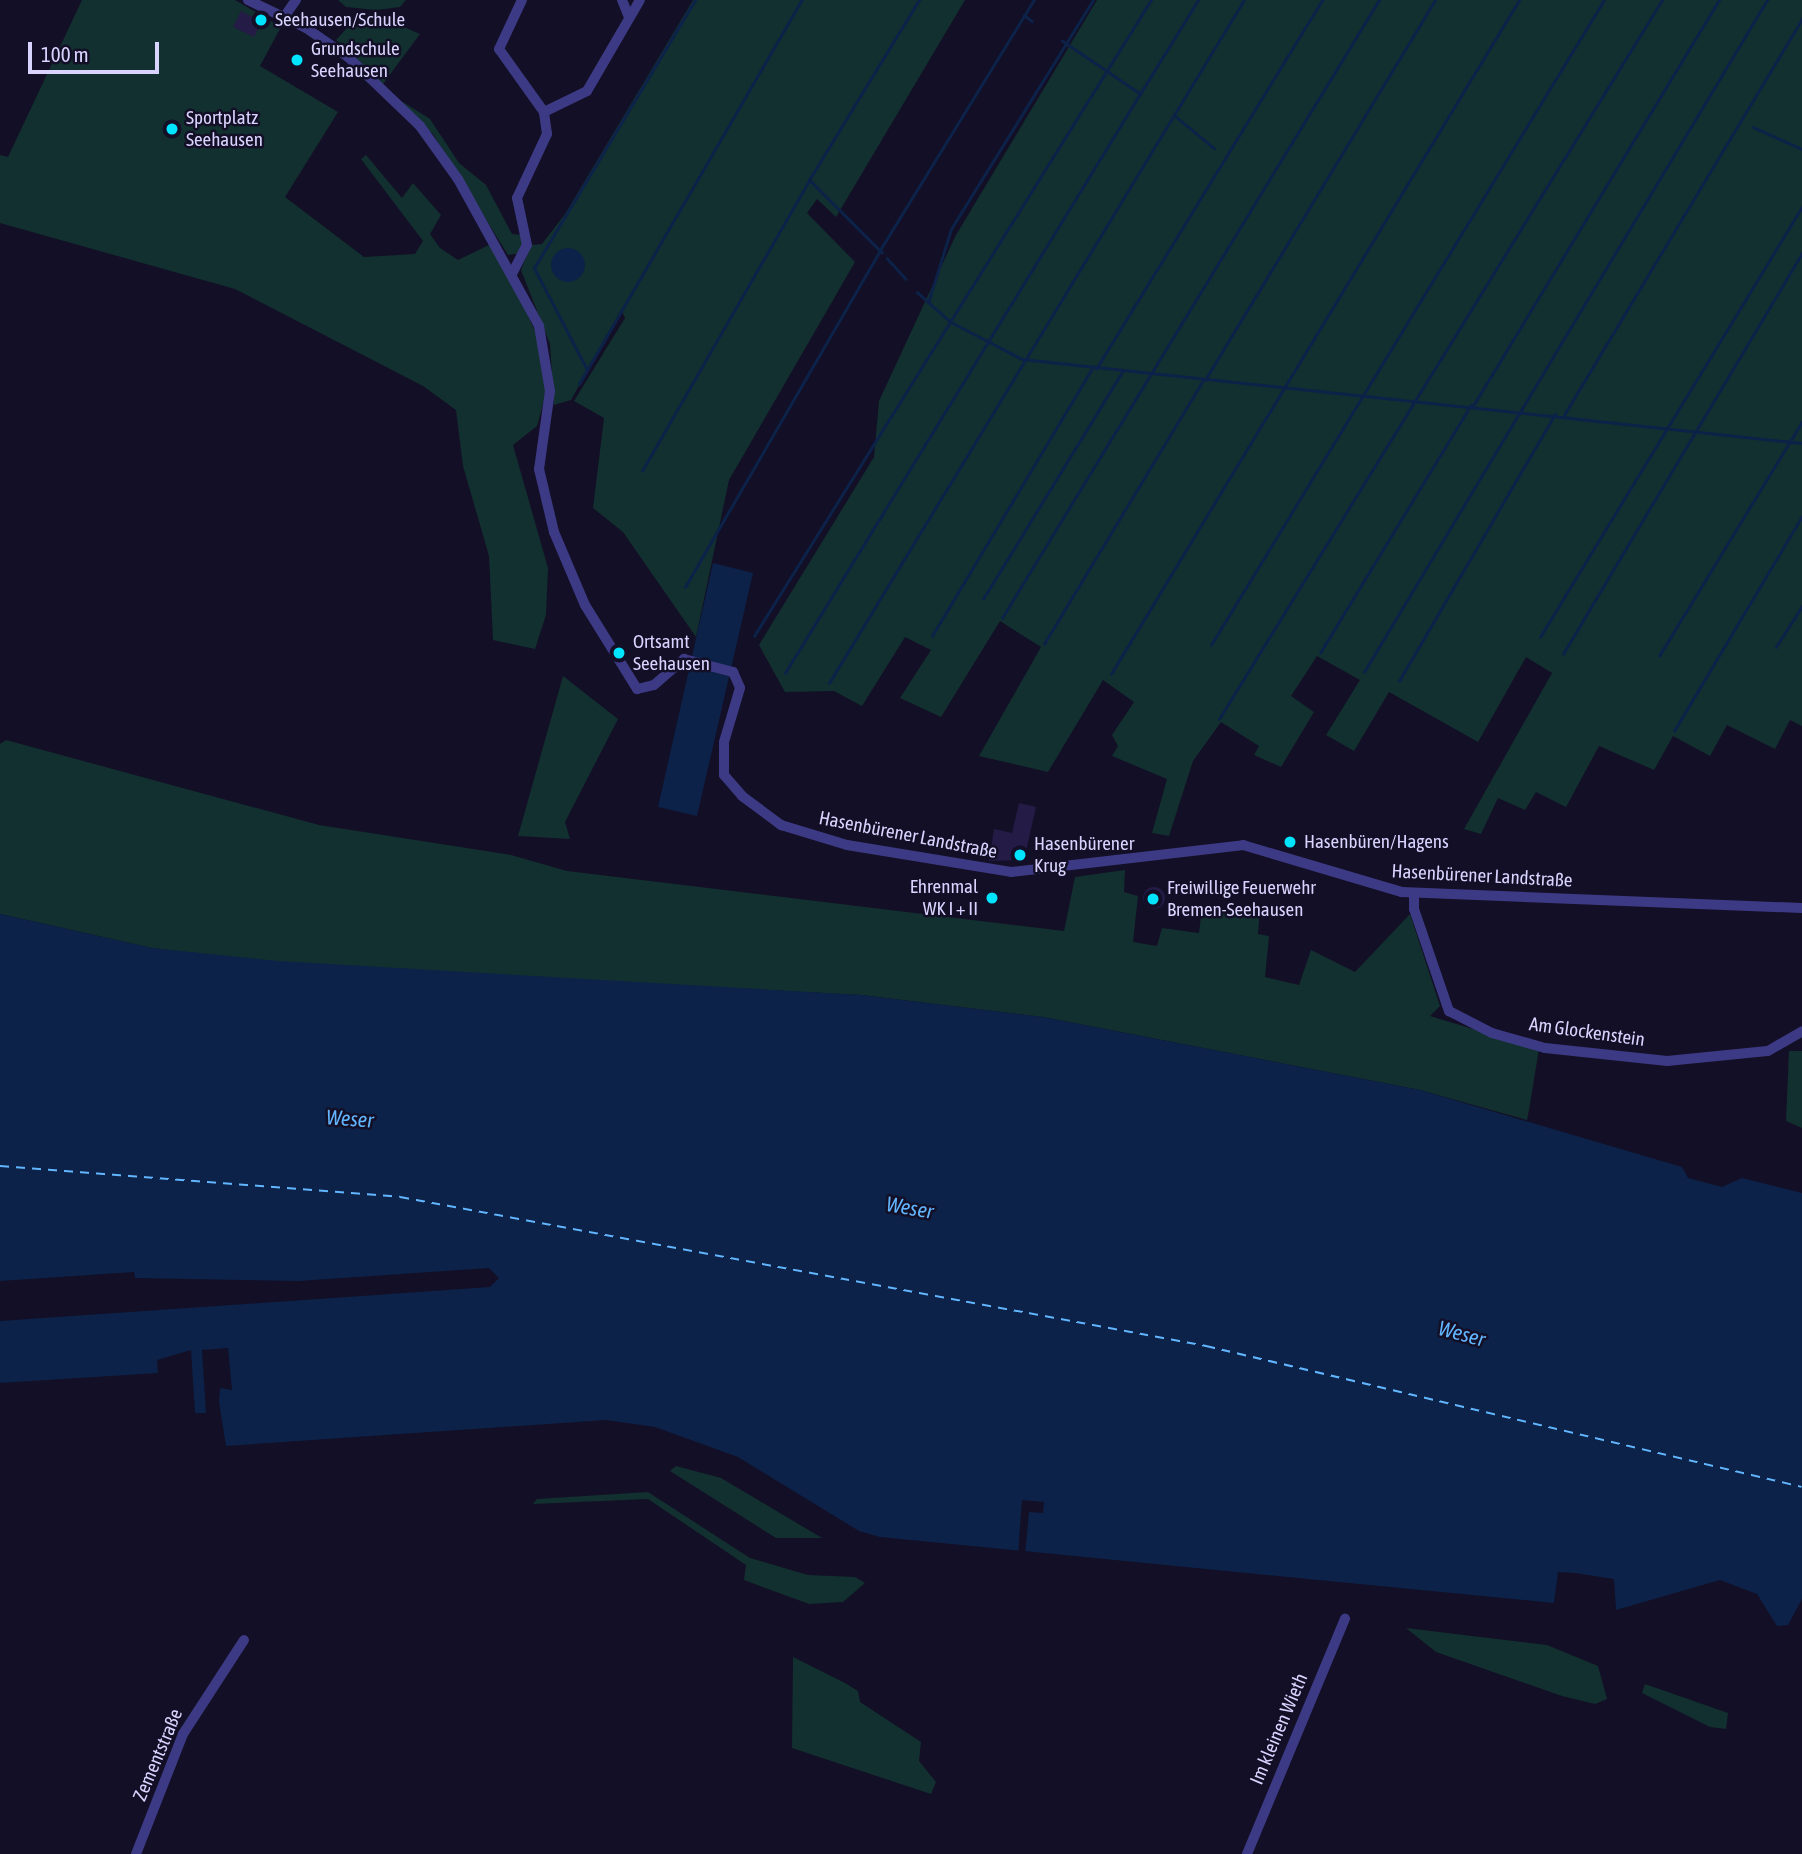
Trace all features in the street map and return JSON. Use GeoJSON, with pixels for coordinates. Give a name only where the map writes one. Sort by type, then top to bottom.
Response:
{"type":"FeatureCollection","features":[{"type":"Feature","properties":{"kind":"street","name":"Hasenbürener Landstraße"},"geometry":{"type":"LineString","coordinates":[[248,0],[316,33],[363,73],[433,143],[513,272],[539,326],[548,361],[549,414],[539,469],[571,575],[637,689],[654,685],[684,659],[733,672],[740,688],[724,742],[724,775],[765,815],[795,830],[1011,872],[1243,845],[1285,853],[1358,883],[1414,894],[1802,908]]}},
{"type":"Feature","properties":{"kind":"street"},"geometry":{"type":"LineString","coordinates":[[284,17],[296,0]]}},
{"type":"Feature","properties":{"kind":"street"},"geometry":{"type":"LineString","coordinates":[[513,272],[527,245],[517,198],[545,145],[544,112],[499,49],[522,0]]}},
{"type":"Feature","properties":{"kind":"street"},"geometry":{"type":"LineString","coordinates":[[622,0],[629,16]]}},
{"type":"Feature","properties":{"kind":"street"},"geometry":{"type":"LineString","coordinates":[[544,112],[587,90],[640,0]]}},
{"type":"Feature","properties":{"kind":"street","name":"Am Glockenstein"},"geometry":{"type":"LineString","coordinates":[[1414,894],[1417,920],[1448,1011],[1492,1033],[1545,1048],[1667,1061],[1768,1051],[1802,1031]]}},
{"type":"Feature","properties":{"kind":"street","name":"Im kleinen Wieth"},"geometry":{"type":"LineString","coordinates":[[1247,1854],[1345,1619]]}},
{"type":"Feature","properties":{"kind":"street","name":"Zementstraße"},"geometry":{"type":"LineString","coordinates":[[136,1854],[183,1734],[244,1640]]}},
{"type":"Feature","properties":{"kind":"green space"},"geometry":{"type":"Polygon","coordinates":[[[82,0],[235,0],[281,27],[260,66],[338,112],[285,197],[364,257],[415,254],[423,241],[361,159],[366,155],[402,198],[413,183],[441,215],[430,234],[440,248],[458,260],[493,243],[539,339],[547,390],[537,426],[513,445],[548,568],[546,615],[535,649],[493,640],[489,556],[463,466],[456,410],[423,386],[235,289],[0,223],[0,155],[8,157],[82,0]]]}},
{"type":"Feature","properties":{"kind":"green space"},"geometry":{"type":"Polygon","coordinates":[[[338,0],[406,0],[400,7],[376,10],[346,7],[338,0]]]}},
{"type":"Feature","properties":{"kind":"green space"},"geometry":{"type":"Polygon","coordinates":[[[693,0],[965,0],[836,217],[817,199],[807,213],[855,262],[729,480],[696,637],[623,532],[593,508],[604,418],[574,401],[625,318],[621,310],[571,400],[554,405],[550,344],[521,270],[531,245],[542,244],[565,214],[693,0]]]}},
{"type":"Feature","properties":{"kind":"green space"},"geometry":{"type":"Polygon","coordinates":[[[1097,0],[1802,0],[1802,726],[1790,720],[1775,749],[1727,725],[1710,756],[1673,736],[1654,770],[1599,746],[1566,807],[1536,792],[1525,810],[1498,798],[1481,834],[1464,829],[1552,673],[1526,657],[1478,742],[1389,692],[1354,751],[1326,735],[1360,680],[1317,656],[1291,696],[1314,712],[1281,767],[1254,755],[1259,746],[1221,722],[1193,761],[1169,836],[1152,833],[1167,779],[1112,756],[1118,746],[1112,735],[1134,702],[1103,680],[1048,772],[979,756],[1041,647],[1000,621],[941,717],[900,698],[931,650],[905,637],[862,706],[834,691],[785,692],[759,645],[874,457],[879,401],[956,235],[1097,0]]]}},
{"type":"Feature","properties":{"kind":"green space"},"geometry":{"type":"Polygon","coordinates":[[[357,17],[397,24],[420,34],[383,84],[336,40],[357,17]]]}},
{"type":"Feature","properties":{"kind":"green space"},"geometry":{"type":"Polygon","coordinates":[[[403,102],[430,119],[459,163],[486,185],[512,234],[523,235],[521,253],[508,255],[433,134],[398,103],[403,102]]]}},
{"type":"Feature","properties":{"kind":"green space"},"geometry":{"type":"Polygon","coordinates":[[[563,676],[618,719],[565,822],[570,839],[518,836],[563,676]]]}},
{"type":"Feature","properties":{"kind":"green space"},"geometry":{"type":"Polygon","coordinates":[[[6,740],[319,825],[511,855],[567,871],[1064,931],[1075,877],[1125,870],[1124,892],[1138,896],[1133,942],[1157,946],[1162,928],[1199,933],[1202,909],[1260,907],[1258,934],[1269,936],[1265,977],[1299,985],[1311,950],[1355,972],[1410,914],[1440,1006],[1430,1016],[1539,1049],[1527,1120],[1420,1090],[1043,1017],[861,995],[278,964],[152,948],[0,914],[0,744],[6,740]]]}},
{"type":"Feature","properties":{"kind":"green space"},"geometry":{"type":"Polygon","coordinates":[[[1789,1051],[1802,1051],[1802,1128],[1786,1121],[1789,1051]]]}},
{"type":"Feature","properties":{"kind":"green space"},"geometry":{"type":"Polygon","coordinates":[[[676,1466],[721,1478],[822,1538],[776,1538],[670,1471],[676,1466]]]}},
{"type":"Feature","properties":{"kind":"green space"},"geometry":{"type":"Polygon","coordinates":[[[648,1492],[750,1558],[808,1575],[855,1577],[865,1583],[843,1602],[809,1604],[744,1580],[746,1565],[648,1499],[533,1504],[537,1499],[648,1492]]]}},
{"type":"Feature","properties":{"kind":"green space"},"geometry":{"type":"Polygon","coordinates":[[[1406,1628],[1547,1645],[1598,1666],[1607,1699],[1595,1704],[1562,1696],[1436,1652],[1406,1628]]]}},
{"type":"Feature","properties":{"kind":"green space"},"geometry":{"type":"Polygon","coordinates":[[[793,1657],[858,1691],[860,1702],[921,1742],[919,1761],[936,1782],[931,1794],[792,1748],[793,1657]]]}},
{"type":"Feature","properties":{"kind":"green space"},"geometry":{"type":"Polygon","coordinates":[[[1645,1684],[1728,1713],[1726,1729],[1710,1727],[1642,1693],[1645,1684]]]}},
{"type":"Feature","properties":{"kind":"water"},"geometry":{"type":"Polygon","coordinates":[[[568,248],[580,253],[585,265],[580,277],[568,282],[556,277],[551,265],[556,253],[568,248]]]}},
{"type":"Feature","properties":{"kind":"water"},"geometry":{"type":"Polygon","coordinates":[[[713,563],[753,573],[697,816],[658,807],[713,563]]]}},
{"type":"Feature","properties":{"kind":"water","name":"Weser"},"geometry":{"type":"Polygon","coordinates":[[[0,914],[152,948],[278,961],[861,995],[1043,1017],[1420,1090],[1682,1167],[1688,1178],[1722,1187],[1742,1178],[1802,1193],[1802,1599],[1788,1625],[1777,1626],[1757,1594],[1720,1580],[1616,1610],[1614,1579],[1575,1573],[1558,1572],[1554,1603],[880,1537],[859,1531],[738,1457],[655,1427],[606,1420],[226,1446],[219,1402],[220,1388],[232,1390],[228,1348],[202,1350],[206,1413],[195,1413],[191,1350],[157,1360],[158,1373],[0,1383],[0,1321],[490,1287],[499,1278],[489,1268],[299,1281],[135,1278],[134,1272],[0,1281],[0,914]]]}},
{"type":"Feature","properties":{"kind":"pier"},"geometry":{"type":"Polygon","coordinates":[[[1022,1500],[1044,1502],[1043,1513],[1029,1512],[1025,1555],[1018,1555],[1022,1500]]]}},
{"type":"Feature","properties":{"kind":"building"},"geometry":{"type":"Polygon","coordinates":[[[241,11],[262,22],[254,37],[233,27],[241,11]]]}},
{"type":"Feature","properties":{"kind":"building","name":"Hasenbürener Krug"},"geometry":{"type":"Polygon","coordinates":[[[1019,803],[1036,807],[1024,860],[989,861],[994,829],[1012,833],[1019,803]]]}},
{"type":"Feature","properties":{"kind":"building","name":"Freiwillige Feuerwehr Bremen-Seehausen"},"geometry":{"type":"Polygon","coordinates":[[[1154,887],[1164,894],[1165,898],[1158,908],[1154,909],[1144,902],[1143,898],[1150,888],[1154,887]]]}},
{"type":"Feature","properties":{"kind":"waterway"},"geometry":{"type":"LineString","coordinates":[[587,370],[534,268],[695,0]]}},
{"type":"Feature","properties":{"kind":"waterway"},"geometry":{"type":"LineString","coordinates":[[579,384],[802,0]]}},
{"type":"Feature","properties":{"kind":"waterway"},"geometry":{"type":"LineString","coordinates":[[882,253],[809,180],[919,0]]}},
{"type":"Feature","properties":{"kind":"waterway"},"geometry":{"type":"LineString","coordinates":[[685,587],[880,250],[1034,0]]}},
{"type":"Feature","properties":{"kind":"waterway"},"geometry":{"type":"LineString","coordinates":[[928,303],[951,229],[1093,0]]}},
{"type":"Feature","properties":{"kind":"waterway"},"geometry":{"type":"LineString","coordinates":[[754,636],[1151,0]]}},
{"type":"Feature","properties":{"kind":"waterway"},"geometry":{"type":"LineString","coordinates":[[1140,94],[1198,0]]}},
{"type":"Feature","properties":{"kind":"waterway"},"geometry":{"type":"LineString","coordinates":[[829,683],[1244,0]]}},
{"type":"Feature","properties":{"kind":"waterway"},"geometry":{"type":"LineString","coordinates":[[1096,369],[1322,0]]}},
{"type":"Feature","properties":{"kind":"waterway"},"geometry":{"type":"LineString","coordinates":[[1002,618],[1379,0]]}},
{"type":"Feature","properties":{"kind":"waterway"},"geometry":{"type":"LineString","coordinates":[[1205,380],[1435,0]]}},
{"type":"Feature","properties":{"kind":"waterway"},"geometry":{"type":"LineString","coordinates":[[1111,674],[1519,0]]}},
{"type":"Feature","properties":{"kind":"waterway"},"geometry":{"type":"LineString","coordinates":[[1211,645],[1604,0]]}},
{"type":"Feature","properties":{"kind":"waterway"},"geometry":{"type":"LineString","coordinates":[[1219,719],[1662,0]]}},
{"type":"Feature","properties":{"kind":"waterway"},"geometry":{"type":"LineString","coordinates":[[1473,406],[1719,0]]}},
{"type":"Feature","properties":{"kind":"waterway"},"geometry":{"type":"LineString","coordinates":[[1364,672],[1767,0]]}},
{"type":"Feature","properties":{"kind":"waterway"},"geometry":{"type":"LineString","coordinates":[[1024,15],[1032,21]]}},
{"type":"Feature","properties":{"kind":"waterway"},"geometry":{"type":"LineString","coordinates":[[1564,415],[1802,19]]}},
{"type":"Feature","properties":{"kind":"waterway"},"geometry":{"type":"LineString","coordinates":[[785,673],[1140,94],[1062,41]]}},
{"type":"Feature","properties":{"kind":"waterway"},"geometry":{"type":"LineString","coordinates":[[1174,115],[1214,148]]}},
{"type":"Feature","properties":{"kind":"waterway"},"geometry":{"type":"LineString","coordinates":[[1753,127],[1802,149]]}},
{"type":"Feature","properties":{"kind":"waterway"},"geometry":{"type":"LineString","coordinates":[[642,471],[809,180]]}},
{"type":"Feature","properties":{"kind":"waterway"},"geometry":{"type":"LineString","coordinates":[[1540,637],[1802,207]]}},
{"type":"Feature","properties":{"kind":"waterway"},"geometry":{"type":"LineString","coordinates":[[1563,654],[1802,253]]}},
{"type":"Feature","properties":{"kind":"waterway"},"geometry":{"type":"LineString","coordinates":[[887,258],[906,279]]}},
{"type":"Feature","properties":{"kind":"waterway"},"geometry":{"type":"LineString","coordinates":[[917,292],[951,322],[1022,359],[1802,443]]}},
{"type":"Feature","properties":{"kind":"waterway"},"geometry":{"type":"LineString","coordinates":[[932,636],[1092,369]]}},
{"type":"Feature","properties":{"kind":"waterway"},"geometry":{"type":"LineString","coordinates":[[983,599],[1122,372]]}},
{"type":"Feature","properties":{"kind":"waterway"},"geometry":{"type":"LineString","coordinates":[[1044,644],[1203,380]]}},
{"type":"Feature","properties":{"kind":"waterway"},"geometry":{"type":"LineString","coordinates":[[1320,653],[1471,405]]}},
{"type":"Feature","properties":{"kind":"waterway"},"geometry":{"type":"LineString","coordinates":[[1399,681],[1555,414]]}},
{"type":"Feature","properties":{"kind":"waterway"},"geometry":{"type":"LineString","coordinates":[[1659,656],[1802,422]]}},
{"type":"Feature","properties":{"kind":"waterway"},"geometry":{"type":"LineString","coordinates":[[1674,731],[1802,516]]}},
{"type":"Feature","properties":{"kind":"waterway"},"geometry":{"type":"LineString","coordinates":[[1776,647],[1802,606]]}},
{"type":"Feature","properties":{"kind":"ferry route"},"geometry":{"type":"LineString","coordinates":[[0,1166],[400,1197],[1206,1346],[1802,1487]]}},
{"type":"Feature","properties":{"kind":"place","name":"Seehausen/Schule"},"geometry":{"type":"Point","coordinates":[261,20]}},
{"type":"Feature","properties":{"kind":"place","name":"Grundschule Seehausen"},"geometry":{"type":"Point","coordinates":[297,60]}},
{"type":"Feature","properties":{"kind":"place","name":"Sportplatz Seehausen"},"geometry":{"type":"Point","coordinates":[172,129]}},
{"type":"Feature","properties":{"kind":"place","name":"Ortsamt Seehausen"},"geometry":{"type":"Point","coordinates":[619,653]}},
{"type":"Feature","properties":{"kind":"place","name":"Hasenbüren/Hagens"},"geometry":{"type":"Point","coordinates":[1290,842]}},
{"type":"Feature","properties":{"kind":"place","name":"Hasenbürener Krug"},"geometry":{"type":"Point","coordinates":[1020,855]}},
{"type":"Feature","properties":{"kind":"place","name":"Ehrenmal WK I + II"},"geometry":{"type":"Point","coordinates":[992,898]}},
{"type":"Feature","properties":{"kind":"place","name":"Freiwillige Feuerwehr Bremen-Seehausen"},"geometry":{"type":"Point","coordinates":[1153,899]}}]}
